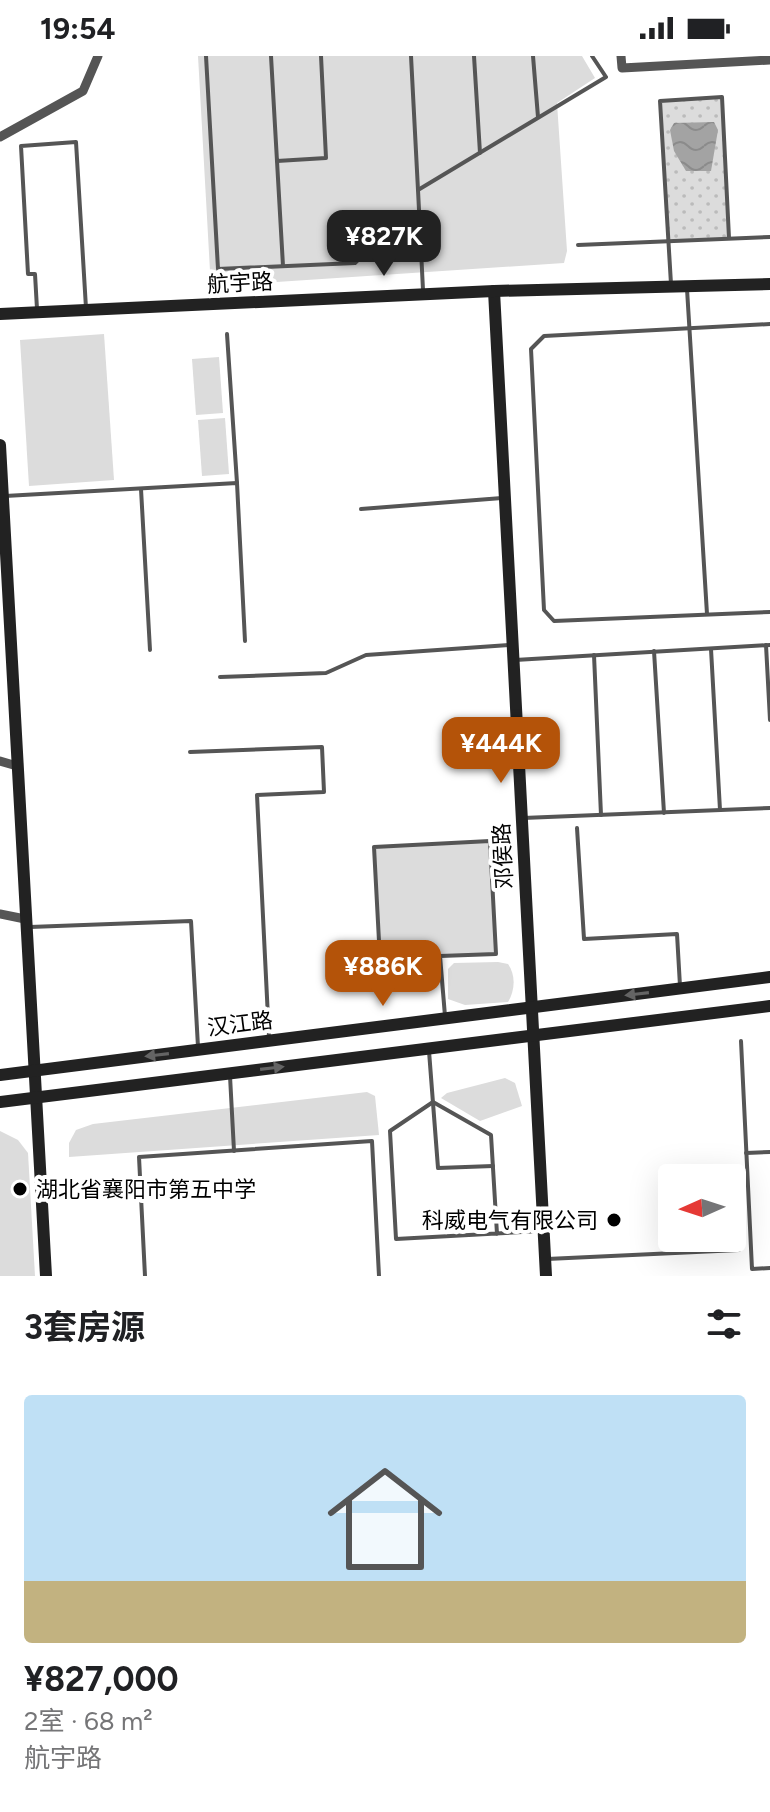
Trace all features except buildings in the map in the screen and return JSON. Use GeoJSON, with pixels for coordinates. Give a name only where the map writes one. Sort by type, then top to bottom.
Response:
{"type":"FeatureCollection","features":[{"type":"Feature","properties":{"kind":"street"},"geometry":{"type":"LineString","coordinates":[[0,137],[83,91],[98,56]]}},
{"type":"Feature","properties":{"kind":"street"},"geometry":{"type":"LineString","coordinates":[[621,56],[622,68],[770,60]]}},
{"type":"Feature","properties":{"kind":"street","name":"航宇路"},"geometry":{"type":"LineString","coordinates":[[0,314],[494,291],[770,284]]}},
{"type":"Feature","properties":{"kind":"street","name":"邓侯路"},"geometry":{"type":"LineString","coordinates":[[494,291],[546,1276]]}},
{"type":"Feature","properties":{"kind":"street"},"geometry":{"type":"LineString","coordinates":[[0,445],[3,572],[46,1276]]}},
{"type":"Feature","properties":{"kind":"street"},"geometry":{"type":"LineString","coordinates":[[0,761],[17,766]]}},
{"type":"Feature","properties":{"kind":"street"},"geometry":{"type":"LineString","coordinates":[[0,914],[25,923]]}},
{"type":"Feature","properties":{"kind":"street","name":"汉江路"},"geometry":{"type":"LineString","coordinates":[[0,1075],[770,977]]}},
{"type":"Feature","properties":{"kind":"street"},"geometry":{"type":"LineString","coordinates":[[0,1102],[770,1006]]}},
{"type":"Feature","properties":{"kind":"lane"},"geometry":{"type":"LineString","coordinates":[[206,56],[218,269],[355,263],[373,245],[420,242]]}},
{"type":"Feature","properties":{"kind":"lane"},"geometry":{"type":"LineString","coordinates":[[271,56],[283,266]]}},
{"type":"Feature","properties":{"kind":"lane"},"geometry":{"type":"LineString","coordinates":[[277,161],[326,158],[321,56]]}},
{"type":"Feature","properties":{"kind":"lane"},"geometry":{"type":"LineString","coordinates":[[411,56],[423,294]]}},
{"type":"Feature","properties":{"kind":"lane"},"geometry":{"type":"LineString","coordinates":[[474,56],[480,153]]}},
{"type":"Feature","properties":{"kind":"lane"},"geometry":{"type":"LineString","coordinates":[[533,56],[538,118]]}},
{"type":"Feature","properties":{"kind":"lane"},"geometry":{"type":"LineString","coordinates":[[418,190],[606,77],[592,56]]}},
{"type":"Feature","properties":{"kind":"lane"},"geometry":{"type":"LineString","coordinates":[[671,287],[660,101],[722,97],[729,238]]}},
{"type":"Feature","properties":{"kind":"lane"},"geometry":{"type":"LineString","coordinates":[[37,313],[35,274],[28,274],[21,146],[76,142],[87,310]]}},
{"type":"Feature","properties":{"kind":"lane"},"geometry":{"type":"LineString","coordinates":[[578,245],[770,237]]}},
{"type":"Feature","properties":{"kind":"lane"},"geometry":{"type":"LineString","coordinates":[[687,286],[707,614]]}},
{"type":"Feature","properties":{"kind":"lane"},"geometry":{"type":"LineString","coordinates":[[770,324],[544,336],[531,349],[544,610],[554,621],[770,612]]}},
{"type":"Feature","properties":{"kind":"lane"},"geometry":{"type":"LineString","coordinates":[[227,334],[245,641]]}},
{"type":"Feature","properties":{"kind":"lane"},"geometry":{"type":"LineString","coordinates":[[3,496],[237,483]]}},
{"type":"Feature","properties":{"kind":"lane"},"geometry":{"type":"LineString","coordinates":[[141,489],[150,650]]}},
{"type":"Feature","properties":{"kind":"lane"},"geometry":{"type":"LineString","coordinates":[[361,509],[505,498]]}},
{"type":"Feature","properties":{"kind":"lane"},"geometry":{"type":"LineString","coordinates":[[220,677],[326,673],[366,655],[512,644]]}},
{"type":"Feature","properties":{"kind":"lane"},"geometry":{"type":"LineString","coordinates":[[513,660],[768,645],[770,720]]}},
{"type":"Feature","properties":{"kind":"lane"},"geometry":{"type":"LineString","coordinates":[[711,648],[720,810]]}},
{"type":"Feature","properties":{"kind":"lane"},"geometry":{"type":"LineString","coordinates":[[654,651],[664,813]]}},
{"type":"Feature","properties":{"kind":"lane"},"geometry":{"type":"LineString","coordinates":[[594,655],[601,815]]}},
{"type":"Feature","properties":{"kind":"lane"},"geometry":{"type":"LineString","coordinates":[[190,752],[322,747],[324,792],[257,795],[269,1040]]}},
{"type":"Feature","properties":{"kind":"lane"},"geometry":{"type":"LineString","coordinates":[[521,819],[770,808]]}},
{"type":"Feature","properties":{"kind":"lane"},"geometry":{"type":"LineString","coordinates":[[577,828],[584,939],[677,934],[680,989]]}},
{"type":"Feature","properties":{"kind":"lane"},"geometry":{"type":"LineString","coordinates":[[490,841],[496,954],[440,956],[380,960],[374,847],[490,841]]}},
{"type":"Feature","properties":{"kind":"lane"},"geometry":{"type":"LineString","coordinates":[[25,923],[191,921],[199,1049]]}},
{"type":"Feature","properties":{"kind":"lane"},"geometry":{"type":"LineString","coordinates":[[440,956],[445,1018]]}},
{"type":"Feature","properties":{"kind":"lane"},"geometry":{"type":"LineString","coordinates":[[741,1041],[752,1269],[770,1268]]}},
{"type":"Feature","properties":{"kind":"lane"},"geometry":{"type":"LineString","coordinates":[[429,1048],[438,1168],[493,1166]]}},
{"type":"Feature","properties":{"kind":"lane"},"geometry":{"type":"LineString","coordinates":[[230,1073],[234,1151]]}},
{"type":"Feature","properties":{"kind":"lane"},"geometry":{"type":"LineString","coordinates":[[433,1102],[491,1135],[497,1234]]}},
{"type":"Feature","properties":{"kind":"lane"},"geometry":{"type":"LineString","coordinates":[[433,1102],[390,1131],[396,1239],[543,1231]]}},
{"type":"Feature","properties":{"kind":"lane"},"geometry":{"type":"LineString","coordinates":[[145,1276],[139,1157],[372,1141],[379,1276]]}},
{"type":"Feature","properties":{"kind":"lane"},"geometry":{"type":"LineString","coordinates":[[746,1153],[770,1152]]}},
{"type":"Feature","properties":{"kind":"lane"},"geometry":{"type":"LineString","coordinates":[[545,1259],[696,1252]]}},
{"type":"Feature","properties":{"kind":"shaded area"},"geometry":{"type":"Polygon","coordinates":[[[198,56],[582,56],[595,78],[557,103],[567,251],[564,263],[232,285],[210,271],[198,56]]]}},
{"type":"Feature","properties":{"kind":"shaded area"},"geometry":{"type":"Polygon","coordinates":[[[722,97],[729,238],[669,241],[660,101],[722,97]]]}},
{"type":"Feature","properties":{"kind":"shaded area"},"geometry":{"type":"Polygon","coordinates":[[[104,334],[114,480],[29,486],[20,340],[104,334]]]}},
{"type":"Feature","properties":{"kind":"shaded area"},"geometry":{"type":"Polygon","coordinates":[[[219,357],[223,413],[196,415],[192,359],[219,357]]]}},
{"type":"Feature","properties":{"kind":"shaded area"},"geometry":{"type":"Polygon","coordinates":[[[225,418],[229,474],[202,476],[198,420],[225,418]]]}},
{"type":"Feature","properties":{"kind":"shaded area"},"geometry":{"type":"Polygon","coordinates":[[[490,841],[496,954],[380,960],[374,847],[490,841]]]}},
{"type":"Feature","properties":{"kind":"shaded area"},"geometry":{"type":"Polygon","coordinates":[[[454,963],[508,964],[512,973],[513,988],[508,1002],[465,1005],[448,999],[448,969],[454,963]]]}},
{"type":"Feature","properties":{"kind":"shaded area"},"geometry":{"type":"Polygon","coordinates":[[[505,1078],[515,1083],[522,1106],[480,1121],[441,1098],[447,1093],[505,1078]]]}},
{"type":"Feature","properties":{"kind":"shaded area"},"geometry":{"type":"Polygon","coordinates":[[[367,1092],[375,1096],[379,1135],[69,1157],[69,1143],[76,1130],[93,1124],[367,1092]]]}},
{"type":"Feature","properties":{"kind":"shaded area","name":"湖北省襄阳市第五中学"},"geometry":{"type":"Polygon","coordinates":[[[0,1131],[18,1140],[28,1153],[35,1276],[0,1276],[0,1131]]]}},
{"type":"Feature","properties":{"kind":"water"},"geometry":{"type":"Polygon","coordinates":[[[714,122],[718,130],[711,171],[686,171],[674,151],[670,130],[674,123],[714,122]]]}},
{"type":"Feature","properties":{"kind":"place","name":"湖北省襄阳市第五中学"},"geometry":{"type":"Point","coordinates":[20,1189]}},
{"type":"Feature","properties":{"kind":"place","name":"科威电气有限公司"},"geometry":{"type":"Point","coordinates":[614,1220]}}]}
